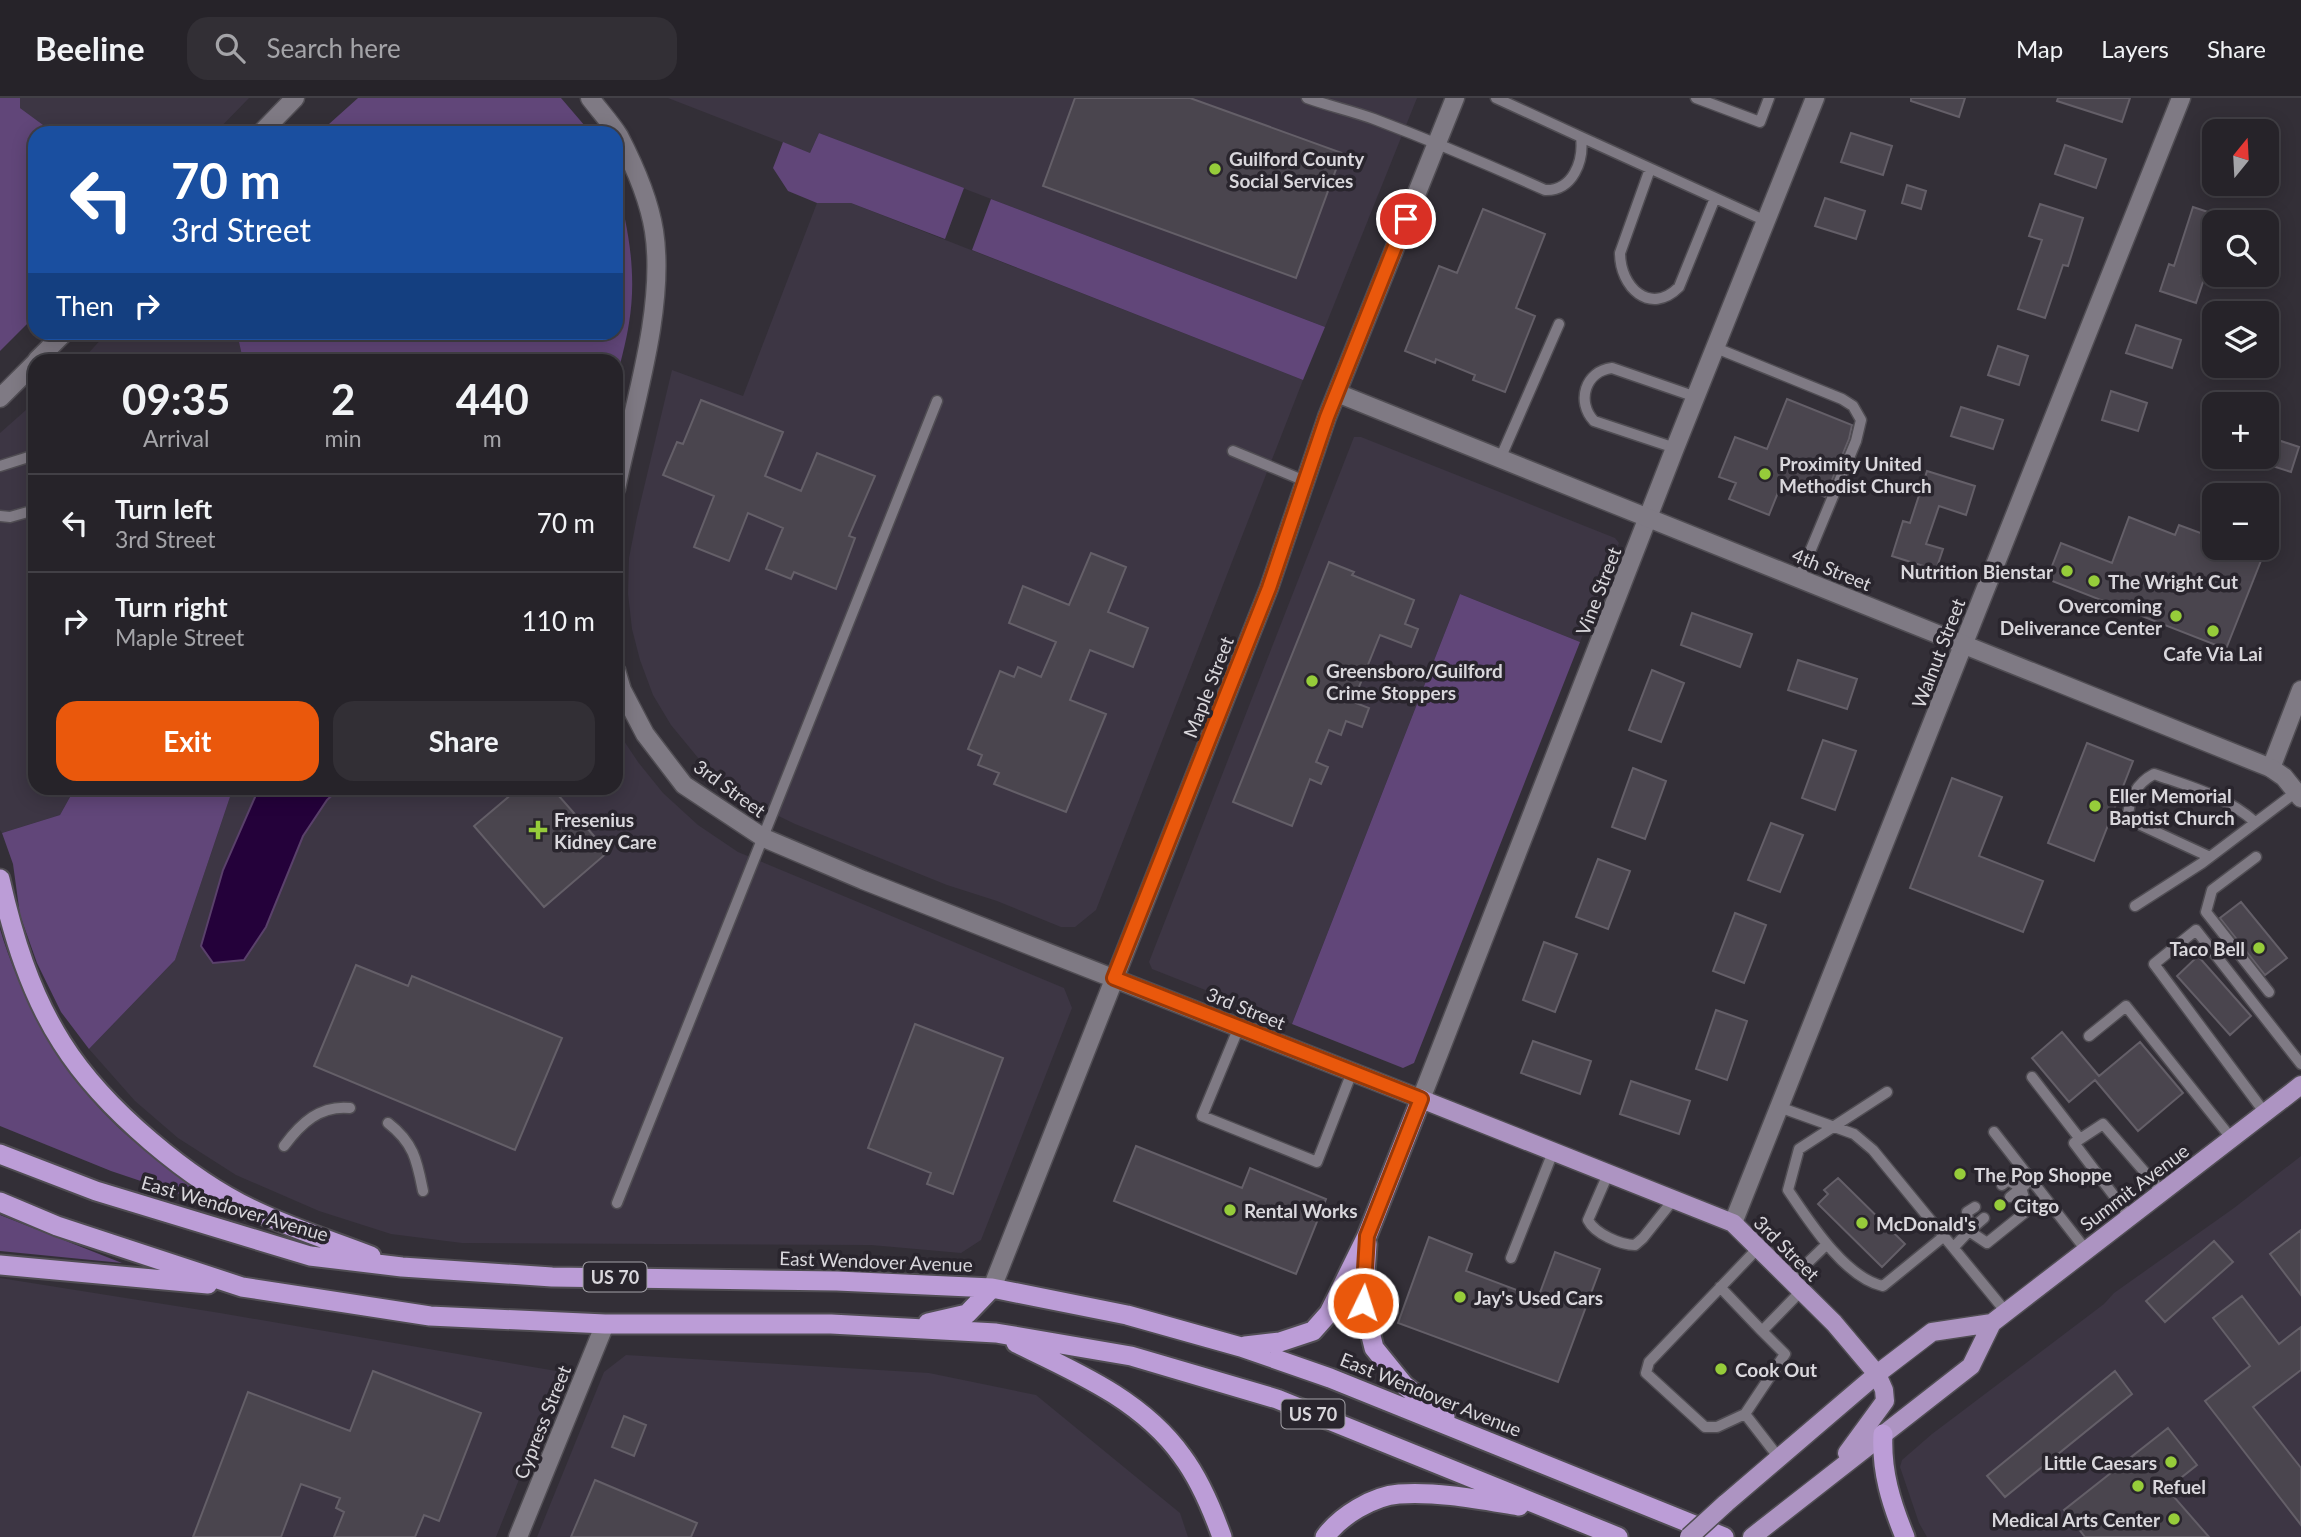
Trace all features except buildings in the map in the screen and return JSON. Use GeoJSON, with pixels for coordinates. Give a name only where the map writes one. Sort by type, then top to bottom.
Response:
{"type":"FeatureCollection","features":[{"type":"Feature","properties":{"kind":"highway"},"geometry":{"type":"LineString","coordinates":[[0,879],[12,934],[36,993],[62,1043],[96,1088],[145,1137],[189,1173],[260,1214],[402,1267]]}},
{"type":"Feature","properties":{"kind":"highway"},"geometry":{"type":"LineString","coordinates":[[1241,1347],[1280,1342],[1313,1331],[1329,1313],[1367,1236],[1421,1099]]}},
{"type":"Feature","properties":{"kind":"highway","name":"East Wendover Avenue"},"geometry":{"type":"LineString","coordinates":[[0,1154],[96,1191],[310,1256],[402,1267],[552,1277],[837,1281],[992,1288],[1127,1315],[1241,1347],[1330,1378],[1724,1537]]}},
{"type":"Feature","properties":{"kind":"highway","name":"US 70"},"geometry":{"type":"LineString","coordinates":[[0,1202],[57,1226],[242,1287],[430,1316],[605,1324],[831,1324],[996,1333],[1130,1356],[1277,1399],[1618,1537]]}},
{"type":"Feature","properties":{"kind":"highway"},"geometry":{"type":"LineString","coordinates":[[1367,1236],[1363,1303],[1374,1348],[1404,1385],[1466,1433]]}},
{"type":"Feature","properties":{"kind":"highway"},"geometry":{"type":"LineString","coordinates":[[0,1265],[242,1287]]}},
{"type":"Feature","properties":{"kind":"highway"},"geometry":{"type":"LineString","coordinates":[[906,1328],[967,1314],[992,1288]]}},
{"type":"Feature","properties":{"kind":"highway"},"geometry":{"type":"LineString","coordinates":[[996,1333],[1086,1377],[1147,1417],[1182,1456],[1209,1502],[1223,1537]]}},
{"type":"Feature","properties":{"kind":"highway"},"geometry":{"type":"LineString","coordinates":[[1883,1434],[1882,1458],[1885,1477],[1905,1537]]}},
{"type":"Feature","properties":{"kind":"highway"},"geometry":{"type":"LineString","coordinates":[[1325,1537],[1359,1507],[1398,1494],[1469,1497],[1558,1513]]}},
{"type":"Feature","properties":{"kind":"main road","name":"Summit Avenue"},"geometry":{"type":"LineString","coordinates":[[1752,1537],[1971,1366],[1999,1318],[2301,1085]]}},
{"type":"Feature","properties":{"kind":"main road","name":"3rd Street"},"geometry":{"type":"LineString","coordinates":[[1421,1099],[1733,1223],[1833,1323],[1877,1374]]}},
{"type":"Feature","properties":{"kind":"main road","name":"Summit Avenue"},"geometry":{"type":"LineString","coordinates":[[1689,1537],[1877,1374],[1932,1332],[1999,1318]]}},
{"type":"Feature","properties":{"kind":"main road"},"geometry":{"type":"LineString","coordinates":[[1833,1472],[1885,1401],[1884,1390],[1877,1374]]}},
{"type":"Feature","properties":{"kind":"street"},"geometry":{"type":"LineString","coordinates":[[268,126],[295,98]]}},
{"type":"Feature","properties":{"kind":"street"},"geometry":{"type":"LineString","coordinates":[[590,98],[612,126]]}},
{"type":"Feature","properties":{"kind":"street","name":"Maple Street"},"geometry":{"type":"LineString","coordinates":[[992,1288],[1269,588],[1337,393],[1455,98]]}},
{"type":"Feature","properties":{"kind":"street","name":"Vine Street"},"geometry":{"type":"LineString","coordinates":[[1421,1099],[1815,98]]}},
{"type":"Feature","properties":{"kind":"street","name":"Walnut Street"},"geometry":{"type":"LineString","coordinates":[[1733,1223],[2181,98]]}},
{"type":"Feature","properties":{"kind":"street"},"geometry":{"type":"LineString","coordinates":[[623,145],[643,189],[654,232],[655,285],[646,358],[623,458]]}},
{"type":"Feature","properties":{"kind":"street"},"geometry":{"type":"LineString","coordinates":[[44,354],[57,340]]}},
{"type":"Feature","properties":{"kind":"street"},"geometry":{"type":"LineString","coordinates":[[0,398],[28,370]]}},
{"type":"Feature","properties":{"kind":"street","name":"4th Street"},"geometry":{"type":"LineString","coordinates":[[1337,393],[2270,768],[2284,777],[2298,795]]}},
{"type":"Feature","properties":{"kind":"street"},"geometry":{"type":"LineString","coordinates":[[2270,768],[2301,690]]}},
{"type":"Feature","properties":{"kind":"street","name":"3rd Street"},"geometry":{"type":"LineString","coordinates":[[623,692],[645,734],[684,785],[764,838],[863,880],[1421,1099]]}},
{"type":"Feature","properties":{"kind":"street","name":"Cypress Street"},"geometry":{"type":"LineString","coordinates":[[517,1537],[605,1324]]}},
{"type":"Feature","properties":{"kind":"lane"},"geometry":{"type":"LineString","coordinates":[[1307,98],[1373,118],[1436,145],[1475,158],[1545,190],[1555,191],[1563,187],[1573,175],[1583,149],[1581,137]]}},
{"type":"Feature","properties":{"kind":"lane"},"geometry":{"type":"LineString","coordinates":[[1496,98],[1766,221]]}},
{"type":"Feature","properties":{"kind":"lane"},"geometry":{"type":"LineString","coordinates":[[1696,98],[1760,122],[1769,98]]}},
{"type":"Feature","properties":{"kind":"lane"},"geometry":{"type":"LineString","coordinates":[[1650,169],[1620,253],[1620,268],[1626,281],[1641,296],[1651,299],[1670,295],[1679,287],[1715,198]]}},
{"type":"Feature","properties":{"kind":"lane"},"geometry":{"type":"LineString","coordinates":[[1500,459],[1559,324]]}},
{"type":"Feature","properties":{"kind":"lane"},"geometry":{"type":"LineString","coordinates":[[1716,348],[1842,399],[1853,406],[1861,420],[1856,441],[1799,578]]}},
{"type":"Feature","properties":{"kind":"lane"},"geometry":{"type":"LineString","coordinates":[[1675,448],[1594,421],[1588,415],[1586,403],[1588,383],[1593,374],[1601,369],[1612,368],[1696,397]]}},
{"type":"Feature","properties":{"kind":"lane"},"geometry":{"type":"LineString","coordinates":[[618,1203],[937,401]]}},
{"type":"Feature","properties":{"kind":"lane"},"geometry":{"type":"LineString","coordinates":[[1233,451],[1305,481]]}},
{"type":"Feature","properties":{"kind":"lane"},"geometry":{"type":"LineString","coordinates":[[0,466],[28,457]]}},
{"type":"Feature","properties":{"kind":"lane"},"geometry":{"type":"LineString","coordinates":[[0,516],[10,517],[28,512]]}},
{"type":"Feature","properties":{"kind":"lane"},"geometry":{"type":"LineString","coordinates":[[2210,857],[2128,819],[2128,806],[2141,781],[2154,774],[2210,793],[2240,809],[2255,822]]}},
{"type":"Feature","properties":{"kind":"lane"},"geometry":{"type":"LineString","coordinates":[[2135,906],[2298,795]]}},
{"type":"Feature","properties":{"kind":"lane"},"geometry":{"type":"LineString","coordinates":[[2256,857],[2212,890],[2207,912],[2269,992]]}},
{"type":"Feature","properties":{"kind":"lane"},"geometry":{"type":"LineString","coordinates":[[2265,1113],[2154,964],[2196,930],[2301,1064]]}},
{"type":"Feature","properties":{"kind":"lane"},"geometry":{"type":"LineString","coordinates":[[2089,1036],[2126,1006],[2232,1139]]}},
{"type":"Feature","properties":{"kind":"lane"},"geometry":{"type":"LineString","coordinates":[[1239,1027],[1202,1116],[1317,1162],[1352,1072]]}},
{"type":"Feature","properties":{"kind":"lane"},"geometry":{"type":"LineString","coordinates":[[2032,1077],[2080,1139]]}},
{"type":"Feature","properties":{"kind":"lane"},"geometry":{"type":"LineString","coordinates":[[1887,1092],[1800,1149],[1788,1190],[1826,1245],[1868,1283],[1882,1286],[1944,1237]]}},
{"type":"Feature","properties":{"kind":"lane"},"geometry":{"type":"LineString","coordinates":[[284,1146],[295,1130],[320,1111],[336,1107],[350,1108]]}},
{"type":"Feature","properties":{"kind":"lane"},"geometry":{"type":"LineString","coordinates":[[1779,1107],[1854,1134],[1873,1150],[1954,1247],[1999,1318]]}},
{"type":"Feature","properties":{"kind":"lane"},"geometry":{"type":"LineString","coordinates":[[388,1123],[402,1134],[412,1149],[423,1191]]}},
{"type":"Feature","properties":{"kind":"lane"},"geometry":{"type":"LineString","coordinates":[[2130,1217],[2074,1143],[2103,1124],[2162,1192]]}},
{"type":"Feature","properties":{"kind":"lane"},"geometry":{"type":"LineString","coordinates":[[1994,1132],[2086,1250]]}},
{"type":"Feature","properties":{"kind":"lane"},"geometry":{"type":"LineString","coordinates":[[1511,1258],[1553,1152]]}},
{"type":"Feature","properties":{"kind":"lane"},"geometry":{"type":"LineString","coordinates":[[1608,1174],[1588,1220],[1591,1226],[1602,1234],[1630,1245],[1635,1245],[1643,1238],[1674,1199]]}},
{"type":"Feature","properties":{"kind":"lane"},"geometry":{"type":"LineString","coordinates":[[1969,1231],[1987,1243],[2028,1210],[2021,1188],[2008,1180],[2002,1185]]}},
{"type":"Feature","properties":{"kind":"lane"},"geometry":{"type":"LineString","coordinates":[[2010,1196],[2032,1181]]}},
{"type":"Feature","properties":{"kind":"lane"},"geometry":{"type":"LineString","coordinates":[[1969,1231],[1967,1212],[1975,1207]]}},
{"type":"Feature","properties":{"kind":"lane"},"geometry":{"type":"LineString","coordinates":[[1954,1247],[1984,1218]]}},
{"type":"Feature","properties":{"kind":"lane"},"geometry":{"type":"LineString","coordinates":[[1762,1331],[1826,1245]]}},
{"type":"Feature","properties":{"kind":"lane"},"geometry":{"type":"LineString","coordinates":[[1720,1287],[1785,1354],[1745,1414],[1717,1427],[1704,1427],[1646,1373],[1649,1362],[1720,1287],[1758,1248]]}},
{"type":"Feature","properties":{"kind":"lane"},"geometry":{"type":"LineString","coordinates":[[1745,1414],[1779,1458]]}},
{"type":"Feature","properties":{"kind":"shaded area"},"geometry":{"type":"Polygon","coordinates":[[[0,98],[20,98],[20,108],[44,126],[28,126],[28,323],[0,351],[0,98]]]}},
{"type":"Feature","properties":{"kind":"shaded area"},"geometry":{"type":"Polygon","coordinates":[[[20,98],[249,98],[222,126],[44,126],[20,108],[20,98]]]}},
{"type":"Feature","properties":{"kind":"shaded area"},"geometry":{"type":"Polygon","coordinates":[[[358,98],[561,98],[585,126],[327,126],[358,98]]]}},
{"type":"Feature","properties":{"kind":"shaded area"},"geometry":{"type":"Polygon","coordinates":[[[668,98],[1417,98],[1325,327],[819,133],[810,153],[668,98]]]}},
{"type":"Feature","properties":{"kind":"shaded area"},"geometry":{"type":"Polygon","coordinates":[[[819,133],[964,188],[945,239],[851,203],[817,203],[788,191],[773,168],[783,142],[810,153],[819,133]]]}},
{"type":"Feature","properties":{"kind":"shaded area"},"geometry":{"type":"Polygon","coordinates":[[[991,199],[1325,327],[1303,380],[972,250],[991,199]]]}},
{"type":"Feature","properties":{"kind":"shaded area"},"geometry":{"type":"Polygon","coordinates":[[[817,203],[851,203],[1303,380],[1096,910],[1075,927],[1061,927],[997,901],[947,885],[795,824],[752,803],[726,785],[699,759],[671,725],[653,695],[640,660],[632,629],[628,594],[629,558],[672,370],[743,396],[817,203]]]}},
{"type":"Feature","properties":{"kind":"shaded area"},"geometry":{"type":"Polygon","coordinates":[[[623,209],[632,288],[622,354],[242,354],[239,340],[623,340],[623,209]]]}},
{"type":"Feature","properties":{"kind":"shaded area"},"geometry":{"type":"Polygon","coordinates":[[[101,340],[239,340],[242,354],[88,354],[101,340]]]}},
{"type":"Feature","properties":{"kind":"shaded area"},"geometry":{"type":"Polygon","coordinates":[[[28,408],[28,795],[71,795],[60,815],[2,833],[0,830],[0,433],[28,408]]]}},
{"type":"Feature","properties":{"kind":"shaded area"},"geometry":{"type":"Polygon","coordinates":[[[1354,437],[1361,437],[1615,538],[1619,543],[1580,642],[1460,594],[1292,1024],[1152,969],[1149,962],[1354,437]]]}},
{"type":"Feature","properties":{"kind":"shaded area"},"geometry":{"type":"Polygon","coordinates":[[[1460,594],[1580,642],[1414,1063],[1403,1068],[1292,1024],[1460,594]]]}},
{"type":"Feature","properties":{"kind":"shaded area"},"geometry":{"type":"Polygon","coordinates":[[[623,740],[663,793],[698,825],[738,852],[1064,988],[1072,1008],[981,1240],[961,1253],[871,1245],[462,1243],[391,1234],[319,1211],[236,1175],[178,1138],[135,1101],[89,1049],[175,960],[231,795],[623,795],[623,740]]]}},
{"type":"Feature","properties":{"kind":"shaded area"},"geometry":{"type":"Polygon","coordinates":[[[71,795],[231,795],[175,960],[89,1049],[61,1012],[37,963],[20,915],[13,864],[2,833],[60,815],[71,795]]]}},
{"type":"Feature","properties":{"kind":"shaded area"},"geometry":{"type":"Polygon","coordinates":[[[256,795],[332,795],[303,836],[266,927],[244,960],[213,963],[201,946],[223,870],[256,795]]]}},
{"type":"Feature","properties":{"kind":"shaded area"},"geometry":{"type":"Polygon","coordinates":[[[0,929],[22,989],[54,1048],[73,1076],[116,1126],[171,1168],[225,1202],[224,1209],[111,1171],[0,1126],[0,929]]]}},
{"type":"Feature","properties":{"kind":"shaded area"},"geometry":{"type":"Polygon","coordinates":[[[2301,1156],[2301,1537],[1927,1537],[1919,1523],[1900,1467],[1902,1460],[1932,1434],[2104,1304],[2114,1293],[2234,1208],[2301,1156]]]}},
{"type":"Feature","properties":{"kind":"shaded area"},"geometry":{"type":"Polygon","coordinates":[[[0,1215],[122,1263],[0,1251],[0,1215]]]}},
{"type":"Feature","properties":{"kind":"shaded area"},"geometry":{"type":"Polygon","coordinates":[[[0,1278],[562,1372],[496,1537],[0,1537],[0,1278]]]}},
{"type":"Feature","properties":{"kind":"shaded area"},"geometry":{"type":"Polygon","coordinates":[[[626,1355],[929,1373],[1036,1395],[1180,1513],[1188,1537],[537,1537],[604,1372],[626,1355]]]}},
{"type":"Feature","properties":{"kind":"place","name":"Guilford County Social Services"},"geometry":{"type":"Point","coordinates":[1215,169]}},
{"type":"Feature","properties":{"kind":"place","name":"Proximity United Methodist Church"},"geometry":{"type":"Point","coordinates":[1765,474]}},
{"type":"Feature","properties":{"kind":"place","name":"Nutrition Bienstar"},"geometry":{"type":"Point","coordinates":[2067,571]}},
{"type":"Feature","properties":{"kind":"place","name":"The Wright Cut"},"geometry":{"type":"Point","coordinates":[2094,581]}},
{"type":"Feature","properties":{"kind":"place","name":"Overcoming Deliverance Center"},"geometry":{"type":"Point","coordinates":[2176,616]}},
{"type":"Feature","properties":{"kind":"place","name":"Cafe Via Lai"},"geometry":{"type":"Point","coordinates":[2213,631]}},
{"type":"Feature","properties":{"kind":"place","name":"Greensboro/Guilford Crime Stoppers"},"geometry":{"type":"Point","coordinates":[1312,681]}},
{"type":"Feature","properties":{"kind":"place","name":"Eller Memorial Baptist Church"},"geometry":{"type":"Point","coordinates":[2095,806]}},
{"type":"Feature","properties":{"kind":"place","name":"Fresenius Kidney Care"},"geometry":{"type":"Point","coordinates":[538,830]}},
{"type":"Feature","properties":{"kind":"place","name":"Taco Bell"},"geometry":{"type":"Point","coordinates":[2259,948]}},
{"type":"Feature","properties":{"kind":"place","name":"The Pop Shoppe"},"geometry":{"type":"Point","coordinates":[1960,1174]}},
{"type":"Feature","properties":{"kind":"place","name":"Citgo"},"geometry":{"type":"Point","coordinates":[2000,1205]}},
{"type":"Feature","properties":{"kind":"place","name":"Rental Works"},"geometry":{"type":"Point","coordinates":[1230,1210]}},
{"type":"Feature","properties":{"kind":"place","name":"McDonald's"},"geometry":{"type":"Point","coordinates":[1862,1223]}},
{"type":"Feature","properties":{"kind":"place","name":"Jay's Used Cars"},"geometry":{"type":"Point","coordinates":[1460,1297]}},
{"type":"Feature","properties":{"kind":"place","name":"Cook Out"},"geometry":{"type":"Point","coordinates":[1721,1369]}},
{"type":"Feature","properties":{"kind":"place","name":"Little Caesars"},"geometry":{"type":"Point","coordinates":[2171,1462]}},
{"type":"Feature","properties":{"kind":"place","name":"Refuel"},"geometry":{"type":"Point","coordinates":[2138,1486]}},
{"type":"Feature","properties":{"kind":"place","name":"Medical Arts Center"},"geometry":{"type":"Point","coordinates":[2174,1519]}},
{"type":"Feature","properties":{"kind":"route"},"geometry":{"type":"LineString","coordinates":[[1363,1303],[1367,1236],[1421,1099],[1114,978],[1269,588],[1327,417],[1406,219]]}}]}
